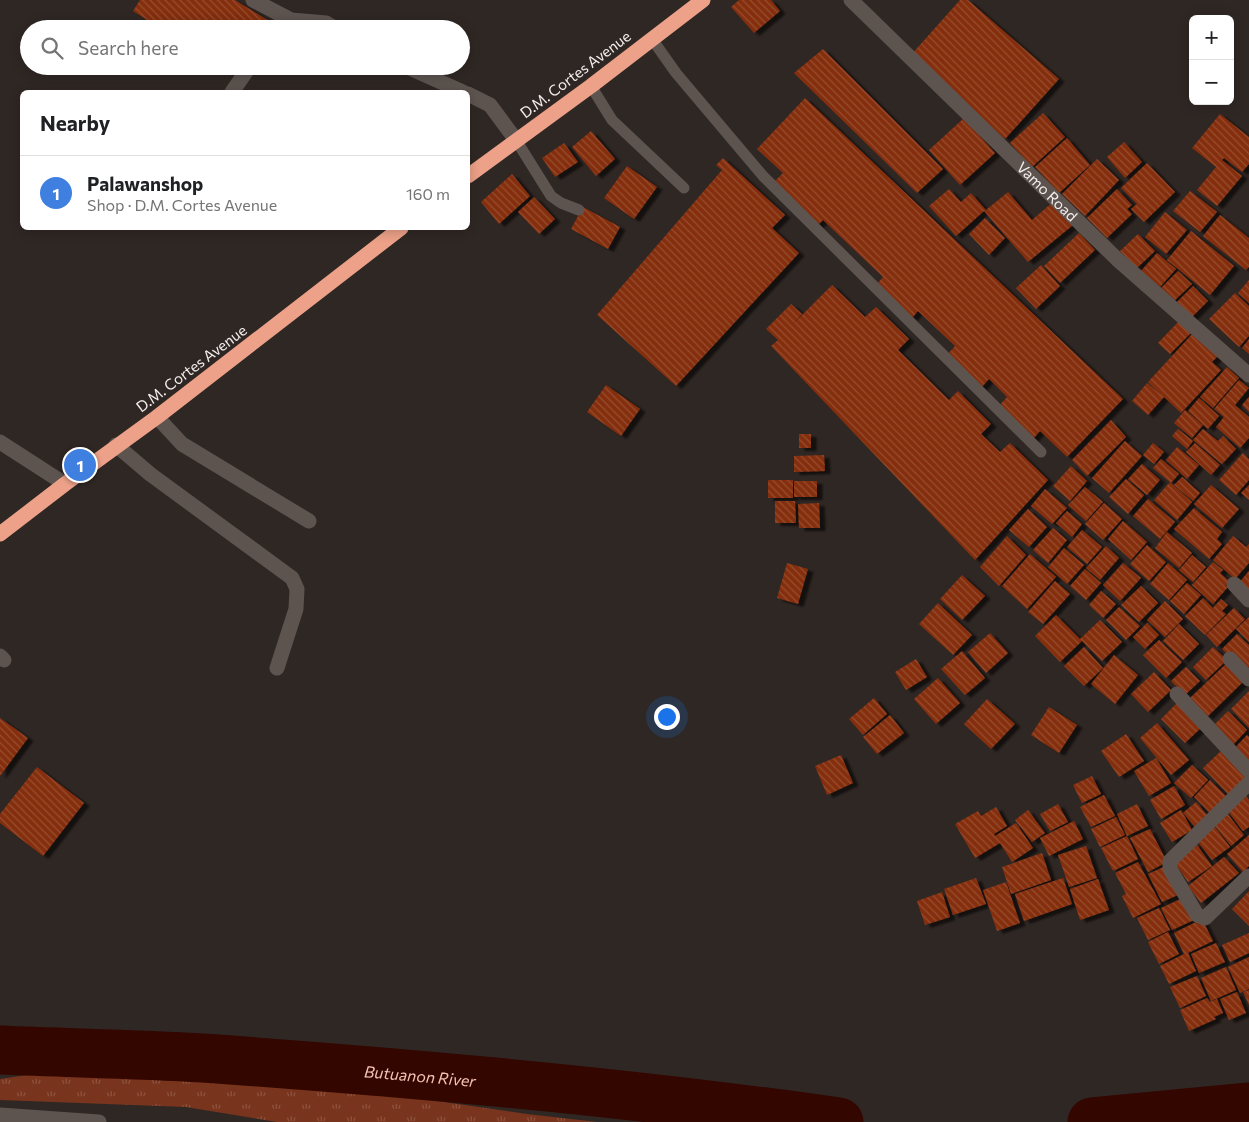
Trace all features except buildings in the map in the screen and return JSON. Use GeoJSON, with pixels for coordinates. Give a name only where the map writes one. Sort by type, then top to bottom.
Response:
{"type":"FeatureCollection","features":[{"type":"Feature","properties":{"kind":"highway","name":"D.M. Cortes Avenue"},"geometry":{"type":"LineString","coordinates":[[470,174],[591,86],[703,0]]}},
{"type":"Feature","properties":{"kind":"highway","name":"D.M. Cortes Avenue"},"geometry":{"type":"LineString","coordinates":[[0,534],[398,230]]}},
{"type":"Feature","properties":{"kind":"street"},"geometry":{"type":"LineString","coordinates":[[253,0],[281,20]]}},
{"type":"Feature","properties":{"kind":"street","name":"Vamo Road"},"geometry":{"type":"LineString","coordinates":[[850,0],[1117,259],[1249,375]]}},
{"type":"Feature","properties":{"kind":"street"},"geometry":{"type":"LineString","coordinates":[[233,90],[244,75]]}},
{"type":"Feature","properties":{"kind":"street"},"geometry":{"type":"LineString","coordinates":[[425,75],[459,90]]}},
{"type":"Feature","properties":{"kind":"street"},"geometry":{"type":"LineString","coordinates":[[470,95],[490,105],[516,140]]}},
{"type":"Feature","properties":{"kind":"street"},"geometry":{"type":"LineString","coordinates":[[157,416],[182,444],[309,521]]}},
{"type":"Feature","properties":{"kind":"street"},"geometry":{"type":"LineString","coordinates":[[0,442],[65,484]]}},
{"type":"Feature","properties":{"kind":"street"},"geometry":{"type":"LineString","coordinates":[[116,445],[150,474],[292,578],[297,589],[296,609],[277,668]]}},
{"type":"Feature","properties":{"kind":"street"},"geometry":{"type":"LineString","coordinates":[[1234,584],[1249,600]]}},
{"type":"Feature","properties":{"kind":"street"},"geometry":{"type":"LineString","coordinates":[[1230,660],[1249,679]]}},
{"type":"Feature","properties":{"kind":"street"},"geometry":{"type":"LineString","coordinates":[[1177,694],[1249,771]]}},
{"type":"Feature","properties":{"kind":"street"},"geometry":{"type":"LineString","coordinates":[[1249,783],[1170,861],[1170,869],[1197,915],[1205,918],[1249,876]]}},
{"type":"Feature","properties":{"kind":"street"},"geometry":{"type":"LineString","coordinates":[[0,1115],[99,1122]]}},
{"type":"Feature","properties":{"kind":"lane"},"geometry":{"type":"LineString","coordinates":[[652,38],[676,73],[763,176],[1041,452]]}},
{"type":"Feature","properties":{"kind":"lane"},"geometry":{"type":"LineString","coordinates":[[591,86],[612,120],[684,188]]}},
{"type":"Feature","properties":{"kind":"lane"},"geometry":{"type":"LineString","coordinates":[[516,140],[551,196],[561,203],[579,210]]}},
{"type":"Feature","properties":{"kind":"green space"},"geometry":{"type":"Polygon","coordinates":[[[54,1071],[249,1074],[527,1114],[597,1122],[277,1122],[186,1107],[0,1100],[0,1079],[54,1071]]]}},
{"type":"Feature","properties":{"kind":"waterway","name":"Butuanon River"},"geometry":{"type":"LineString","coordinates":[[0,1050],[152,1055],[362,1070],[680,1101],[839,1122]]}},
{"type":"Feature","properties":{"kind":"waterway","name":"Butuanon River"},"geometry":{"type":"LineString","coordinates":[[1092,1122],[1249,1107]]}},
{"type":"Feature","properties":{"kind":"place","name":"Palawanshop"},"geometry":{"type":"Point","coordinates":[80,465]}}]}
